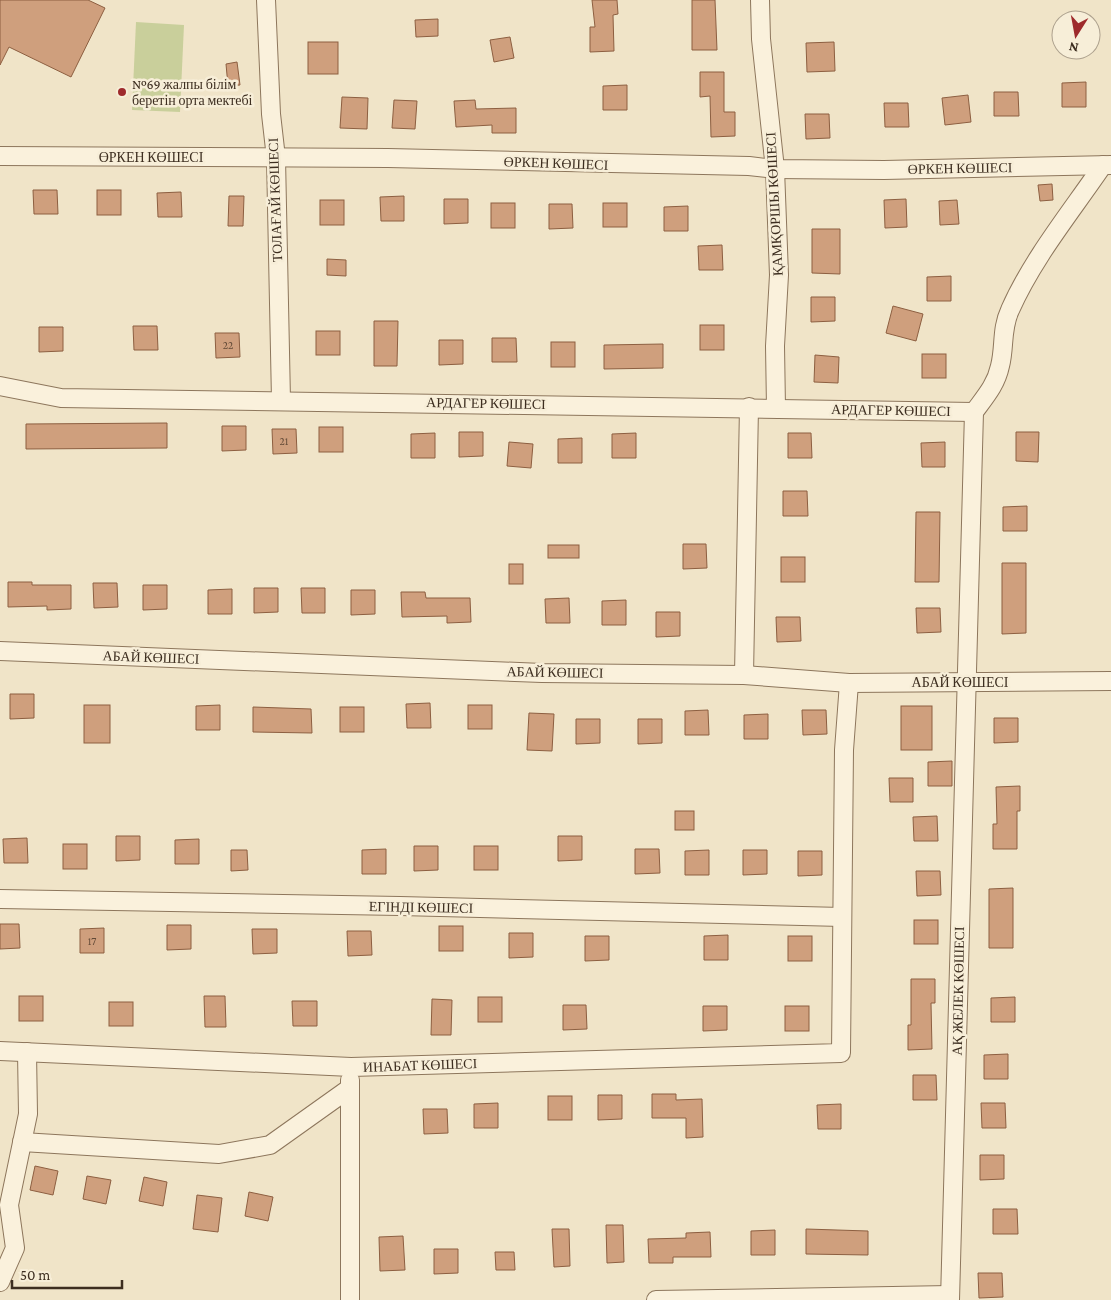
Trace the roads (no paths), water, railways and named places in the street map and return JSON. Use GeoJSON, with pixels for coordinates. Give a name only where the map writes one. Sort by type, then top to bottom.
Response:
{"type":"FeatureCollection","features":[{"type":"Feature","properties":{"kind":"street","name":"ТОЛАҒАЙ КӨШЕСІ"},"geometry":{"type":"LineString","coordinates":[[268,0],[271,114],[276,158],[281,400]]}},
{"type":"Feature","properties":{"kind":"street","name":"ҚАМҚОРШЫ КӨШЕСІ"},"geometry":{"type":"LineString","coordinates":[[760,0],[761,39],[774,169],[779,275],[775,346],[776,408]]}},
{"type":"Feature","properties":{"kind":"street","name":"ӨРКЕН КӨШЕСІ"},"geometry":{"type":"LineString","coordinates":[[0,156],[388,158],[750,166],[774,169],[884,170],[1107,165]]}},
{"type":"Feature","properties":{"kind":"street"},"geometry":{"type":"LineString","coordinates":[[974,412],[995,385],[1001,364],[1002,332],[1010,310],[1036,264],[1107,165]]}},
{"type":"Feature","properties":{"kind":"street","name":"АРДАГЕР КӨШЕСІ"},"geometry":{"type":"LineString","coordinates":[[0,386],[61,398],[748,407],[974,412]]}},
{"type":"Feature","properties":{"kind":"street"},"geometry":{"type":"LineString","coordinates":[[744,675],[748,407]]}},
{"type":"Feature","properties":{"kind":"street","name":"АҚ ЖЕЛЕК КӨШЕСІ"},"geometry":{"type":"LineString","coordinates":[[950,1297],[974,412]]}},
{"type":"Feature","properties":{"kind":"street","name":"АБАЙ КӨШЕСІ"},"geometry":{"type":"LineString","coordinates":[[0,651],[542,673],[744,675],[849,683],[1111,682]]}},
{"type":"Feature","properties":{"kind":"street"},"geometry":{"type":"LineString","coordinates":[[842,917],[844,750],[849,683]]}},
{"type":"Feature","properties":{"kind":"street","name":"ЕГІНДІ КӨШЕСІ"},"geometry":{"type":"LineString","coordinates":[[0,899],[400,906],[842,917]]}},
{"type":"Feature","properties":{"kind":"street","name":"ИНАБАТ КӨШЕСІ"},"geometry":{"type":"LineString","coordinates":[[0,1051],[350,1067],[841,1053],[842,917]]}},
{"type":"Feature","properties":{"kind":"street"},"geometry":{"type":"LineString","coordinates":[[0,1282],[16,1248],[9,1205],[28,1114],[27,1052]]}},
{"type":"Feature","properties":{"kind":"street"},"geometry":{"type":"LineString","coordinates":[[350,1067],[350,1300]]}},
{"type":"Feature","properties":{"kind":"street"},"geometry":{"type":"LineString","coordinates":[[22,1142],[219,1154],[270,1145],[350,1088]]}},
{"type":"Feature","properties":{"kind":"street"},"geometry":{"type":"LineString","coordinates":[[656,1300],[950,1297]]}},
{"type":"Feature","properties":{"kind":"place","name":"№69 жалпы білім беретін орта мектебі"},"geometry":{"type":"Point","coordinates":[122,92]}}]}
